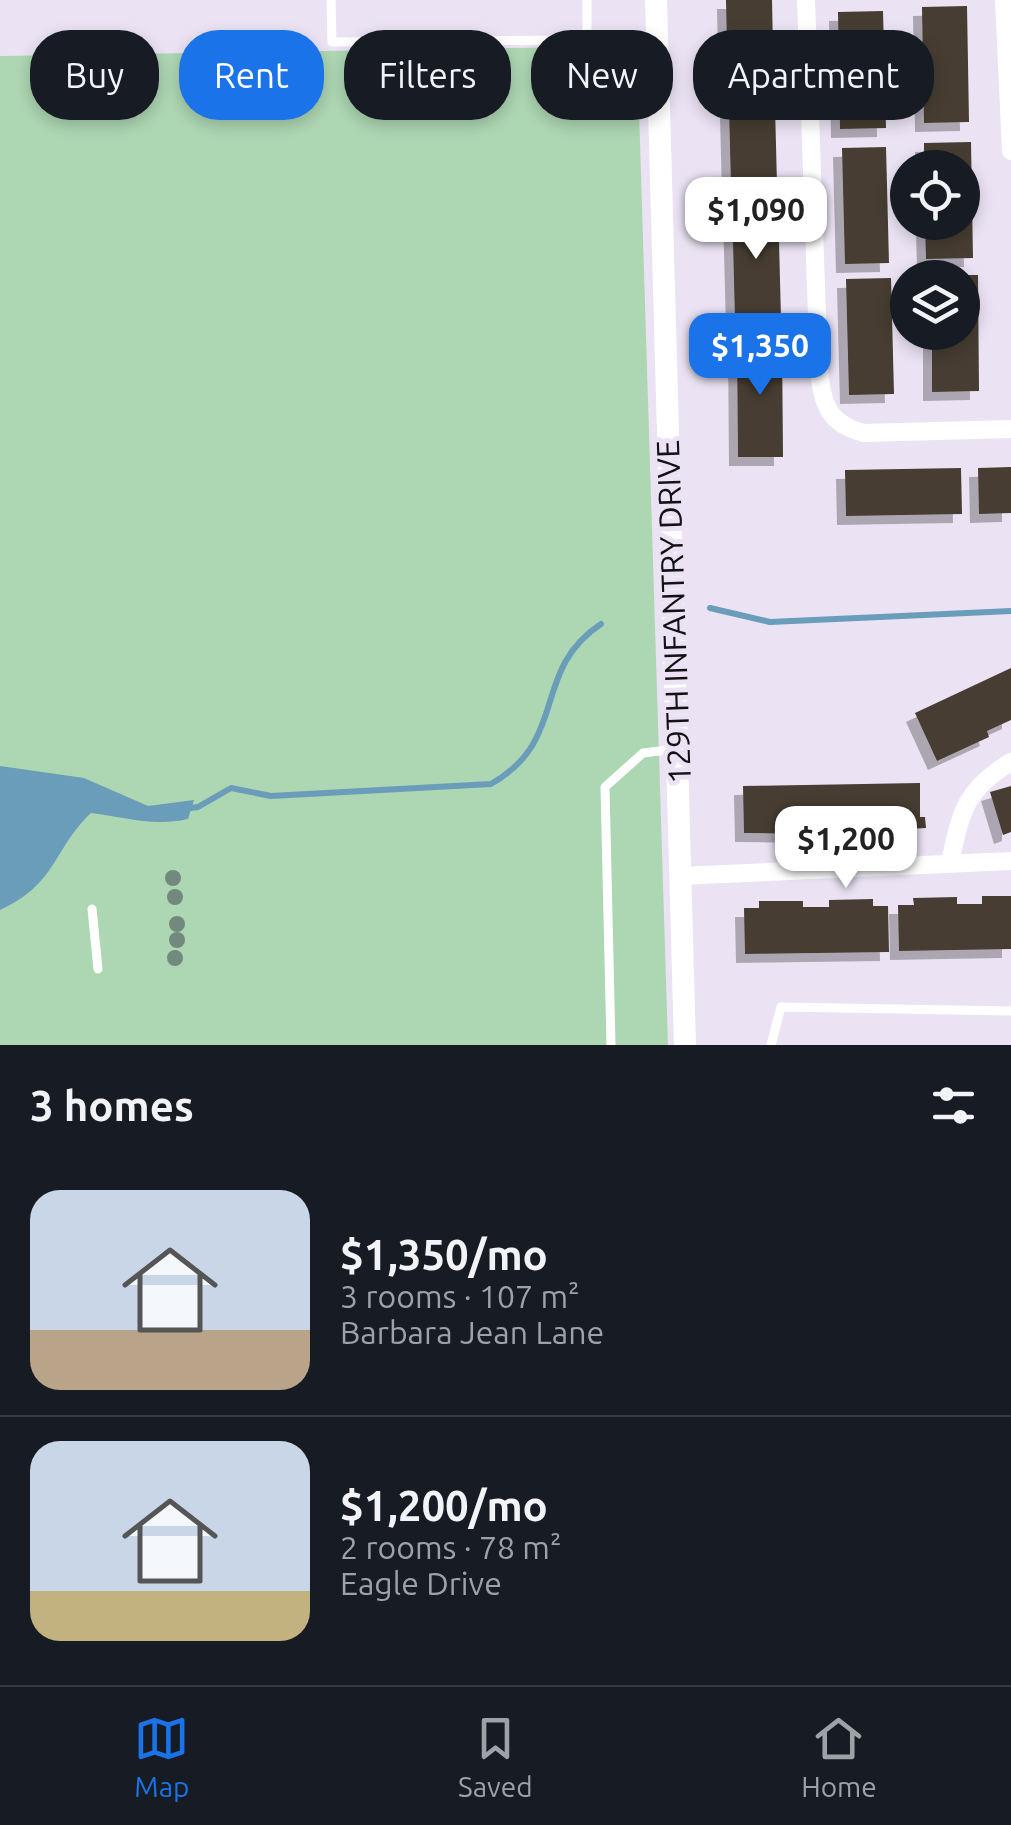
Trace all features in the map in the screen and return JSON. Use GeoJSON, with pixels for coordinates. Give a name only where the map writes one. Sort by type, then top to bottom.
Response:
{"type":"FeatureCollection","features":[{"type":"Feature","properties":{"kind":"street","name":"129TH INFANTRY DRIVE"},"geometry":{"type":"LineString","coordinates":[[656,0],[685,1045]]}},
{"type":"Feature","properties":{"kind":"street"},"geometry":{"type":"LineString","coordinates":[[806,0],[820,372],[830,412],[841,427],[864,434],[1011,430]]}},
{"type":"Feature","properties":{"kind":"street"},"geometry":{"type":"LineString","coordinates":[[1004,0],[1011,151]]}},
{"type":"Feature","properties":{"kind":"street"},"geometry":{"type":"LineString","coordinates":[[950,862],[958,819],[970,794],[1011,762]]}},
{"type":"Feature","properties":{"kind":"street"},"geometry":{"type":"LineString","coordinates":[[680,876],[1011,861]]}},
{"type":"Feature","properties":{"kind":"lane"},"geometry":{"type":"LineString","coordinates":[[332,0],[332,42],[587,40],[586,0]]}},
{"type":"Feature","properties":{"kind":"lane"},"geometry":{"type":"LineString","coordinates":[[610,1045],[606,788],[643,754],[676,750]]}},
{"type":"Feature","properties":{"kind":"lane"},"geometry":{"type":"LineString","coordinates":[[92,909],[98,969]]}},
{"type":"Feature","properties":{"kind":"lane"},"geometry":{"type":"LineString","coordinates":[[770,1045],[780,1007],[1011,1011]]}},
{"type":"Feature","properties":{"kind":"green space"},"geometry":{"type":"Polygon","coordinates":[[[511,48],[531,48],[531,120],[639,120],[668,1045],[0,1045],[0,56],[30,56],[30,120],[159,120],[159,54],[179,53],[179,120],[324,120],[324,51],[344,51],[344,120],[511,120],[511,48]]]}},
{"type":"Feature","properties":{"kind":"water"},"geometry":{"type":"Polygon","coordinates":[[[0,766],[84,778],[148,806],[194,800],[188,819],[175,821],[151,822],[91,813],[33,889],[0,910],[0,766]]]}},
{"type":"Feature","properties":{"kind":"building"},"geometry":{"type":"Polygon","coordinates":[[[726,0],[772,0],[773,30],[727,30],[726,0]]]}},
{"type":"Feature","properties":{"kind":"building"},"geometry":{"type":"Polygon","coordinates":[[[967,6],[969,122],[924,123],[934,120],[934,30],[922,30],[922,7],[967,6]]]}},
{"type":"Feature","properties":{"kind":"building"},"geometry":{"type":"Polygon","coordinates":[[[883,11],[883,30],[838,30],[838,12],[883,11]]]}},
{"type":"Feature","properties":{"kind":"building"},"geometry":{"type":"Polygon","coordinates":[[[729,120],[775,120],[777,185],[731,186],[729,120]]]}},
{"type":"Feature","properties":{"kind":"building"},"geometry":{"type":"Polygon","coordinates":[[[840,120],[886,120],[886,128],[840,129],[840,120]]]}},
{"type":"Feature","properties":{"kind":"building"},"geometry":{"type":"Polygon","coordinates":[[[971,142],[971,150],[924,150],[924,143],[971,142]]]}},
{"type":"Feature","properties":{"kind":"building"},"geometry":{"type":"Polygon","coordinates":[[[886,147],[889,263],[845,264],[842,148],[886,147]]]}},
{"type":"Feature","properties":{"kind":"building"},"geometry":{"type":"Polygon","coordinates":[[[778,203],[781,319],[735,320],[732,204],[778,203]]]}},
{"type":"Feature","properties":{"kind":"building"},"geometry":{"type":"Polygon","coordinates":[[[925,240],[973,240],[973,258],[926,259],[925,240]]]}},
{"type":"Feature","properties":{"kind":"building"},"geometry":{"type":"Polygon","coordinates":[[[890,278],[894,394],[849,395],[846,279],[890,278]]]}},
{"type":"Feature","properties":{"kind":"building"},"geometry":{"type":"Polygon","coordinates":[[[737,340],[782,340],[783,457],[738,457],[737,340]]]}},
{"type":"Feature","properties":{"kind":"building"},"geometry":{"type":"Polygon","coordinates":[[[932,350],[979,350],[979,391],[932,392],[932,350]]]}},
{"type":"Feature","properties":{"kind":"building"},"geometry":{"type":"Polygon","coordinates":[[[1011,467],[1011,513],[979,514],[978,468],[1011,467]]]}},
{"type":"Feature","properties":{"kind":"building"},"geometry":{"type":"Polygon","coordinates":[[[961,468],[962,514],[846,516],[845,470],[961,468]]]}},
{"type":"Feature","properties":{"kind":"building"},"geometry":{"type":"Polygon","coordinates":[[[1011,668],[1011,720],[987,731],[989,737],[937,761],[915,713],[1011,668]]]}},
{"type":"Feature","properties":{"kind":"building"},"geometry":{"type":"Polygon","coordinates":[[[920,783],[920,817],[925,817],[926,828],[907,829],[908,835],[744,833],[743,786],[920,783]]]}},
{"type":"Feature","properties":{"kind":"building"},"geometry":{"type":"Polygon","coordinates":[[[1011,786],[1011,832],[1003,835],[990,792],[1011,786]]]}},
{"type":"Feature","properties":{"kind":"building"},"geometry":{"type":"Polygon","coordinates":[[[982,896],[1011,896],[1011,949],[899,951],[898,905],[914,905],[913,898],[957,897],[957,904],[982,904],[982,896]]]}},
{"type":"Feature","properties":{"kind":"building"},"geometry":{"type":"Polygon","coordinates":[[[873,899],[873,906],[888,906],[889,952],[745,954],[744,908],[759,908],[759,901],[803,901],[803,907],[829,907],[829,900],[873,899]]]}},
{"type":"Feature","properties":{"kind":"waterway"},"geometry":{"type":"LineString","coordinates":[[710,608],[770,622],[1011,611]]}},
{"type":"Feature","properties":{"kind":"waterway"},"geometry":{"type":"LineString","coordinates":[[183,809],[198,807],[231,788],[271,796],[491,784],[532,747],[565,662],[601,624]]}}]}
